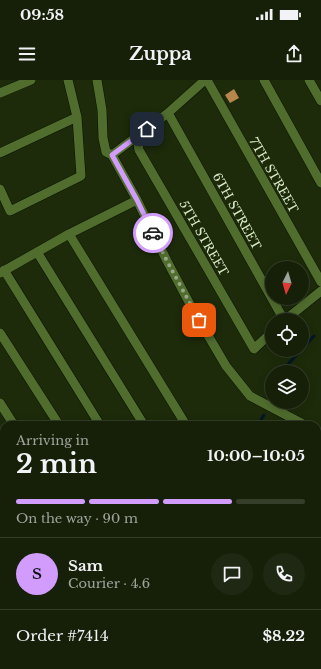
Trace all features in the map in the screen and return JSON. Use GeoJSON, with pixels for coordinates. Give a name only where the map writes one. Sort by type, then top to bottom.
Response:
{"type":"FeatureCollection","features":[{"type":"Feature","properties":{"kind":"street"},"geometry":{"type":"LineString","coordinates":[[0,93],[30,80]]}},
{"type":"Feature","properties":{"kind":"street"},"geometry":{"type":"LineString","coordinates":[[0,189],[10,212],[81,176],[77,117],[68,80]]}},
{"type":"Feature","properties":{"kind":"street"},"geometry":{"type":"LineString","coordinates":[[97,80],[102,110],[102,138],[106,152],[112,155],[137,200],[192,308],[226,366],[250,396],[297,421]]}},
{"type":"Feature","properties":{"kind":"street"},"geometry":{"type":"LineString","coordinates":[[112,155],[168,113],[206,80]]}},
{"type":"Feature","properties":{"kind":"street","name":"7TH STREET"},"geometry":{"type":"LineString","coordinates":[[206,80],[321,282]]}},
{"type":"Feature","properties":{"kind":"street"},"geometry":{"type":"LineString","coordinates":[[264,80],[321,183]]}},
{"type":"Feature","properties":{"kind":"street"},"geometry":{"type":"LineString","coordinates":[[309,80],[321,102]]}},
{"type":"Feature","properties":{"kind":"street","name":"6TH STREET"},"geometry":{"type":"LineString","coordinates":[[168,113],[280,313]]}},
{"type":"Feature","properties":{"kind":"street"},"geometry":{"type":"LineString","coordinates":[[0,153],[77,117]]}},
{"type":"Feature","properties":{"kind":"street","name":"5TH STREET"},"geometry":{"type":"LineString","coordinates":[[137,137],[139,150],[254,349],[265,339]]}},
{"type":"Feature","properties":{"kind":"street"},"geometry":{"type":"LineString","coordinates":[[97,421],[2,272],[69,234],[137,200]]}},
{"type":"Feature","properties":{"kind":"street"},"geometry":{"type":"LineString","coordinates":[[69,234],[184,421]]}},
{"type":"Feature","properties":{"kind":"street"},"geometry":{"type":"LineString","coordinates":[[37,252],[142,421]]}},
{"type":"Feature","properties":{"kind":"street"},"geometry":{"type":"LineString","coordinates":[[293,313],[321,291]]}},
{"type":"Feature","properties":{"kind":"street"},"geometry":{"type":"LineString","coordinates":[[0,333],[56,421]]}},
{"type":"Feature","properties":{"kind":"street"},"geometry":{"type":"LineString","coordinates":[[0,403],[11,421]]}},
{"type":"Feature","properties":{"kind":"building"},"geometry":{"type":"Polygon","coordinates":[[[234,89],[239,98],[230,103],[225,95],[234,89]]]}},
{"type":"Feature","properties":{"kind":"waterway"},"geometry":{"type":"LineString","coordinates":[[309,341],[314,336]]}},
{"type":"Feature","properties":{"kind":"waterway"},"geometry":{"type":"LineString","coordinates":[[287,365],[295,357]]}},
{"type":"Feature","properties":{"kind":"waterway"},"geometry":{"type":"LineString","coordinates":[[260,421],[264,415]]}},
{"type":"Feature","properties":{"kind":"way so far"},"geometry":{"type":"LineString","coordinates":[[153,233],[199,320]]}},
{"type":"Feature","properties":{"kind":"route"},"geometry":{"type":"LineString","coordinates":[[147,129],[112,155],[153,233]]}}]}
